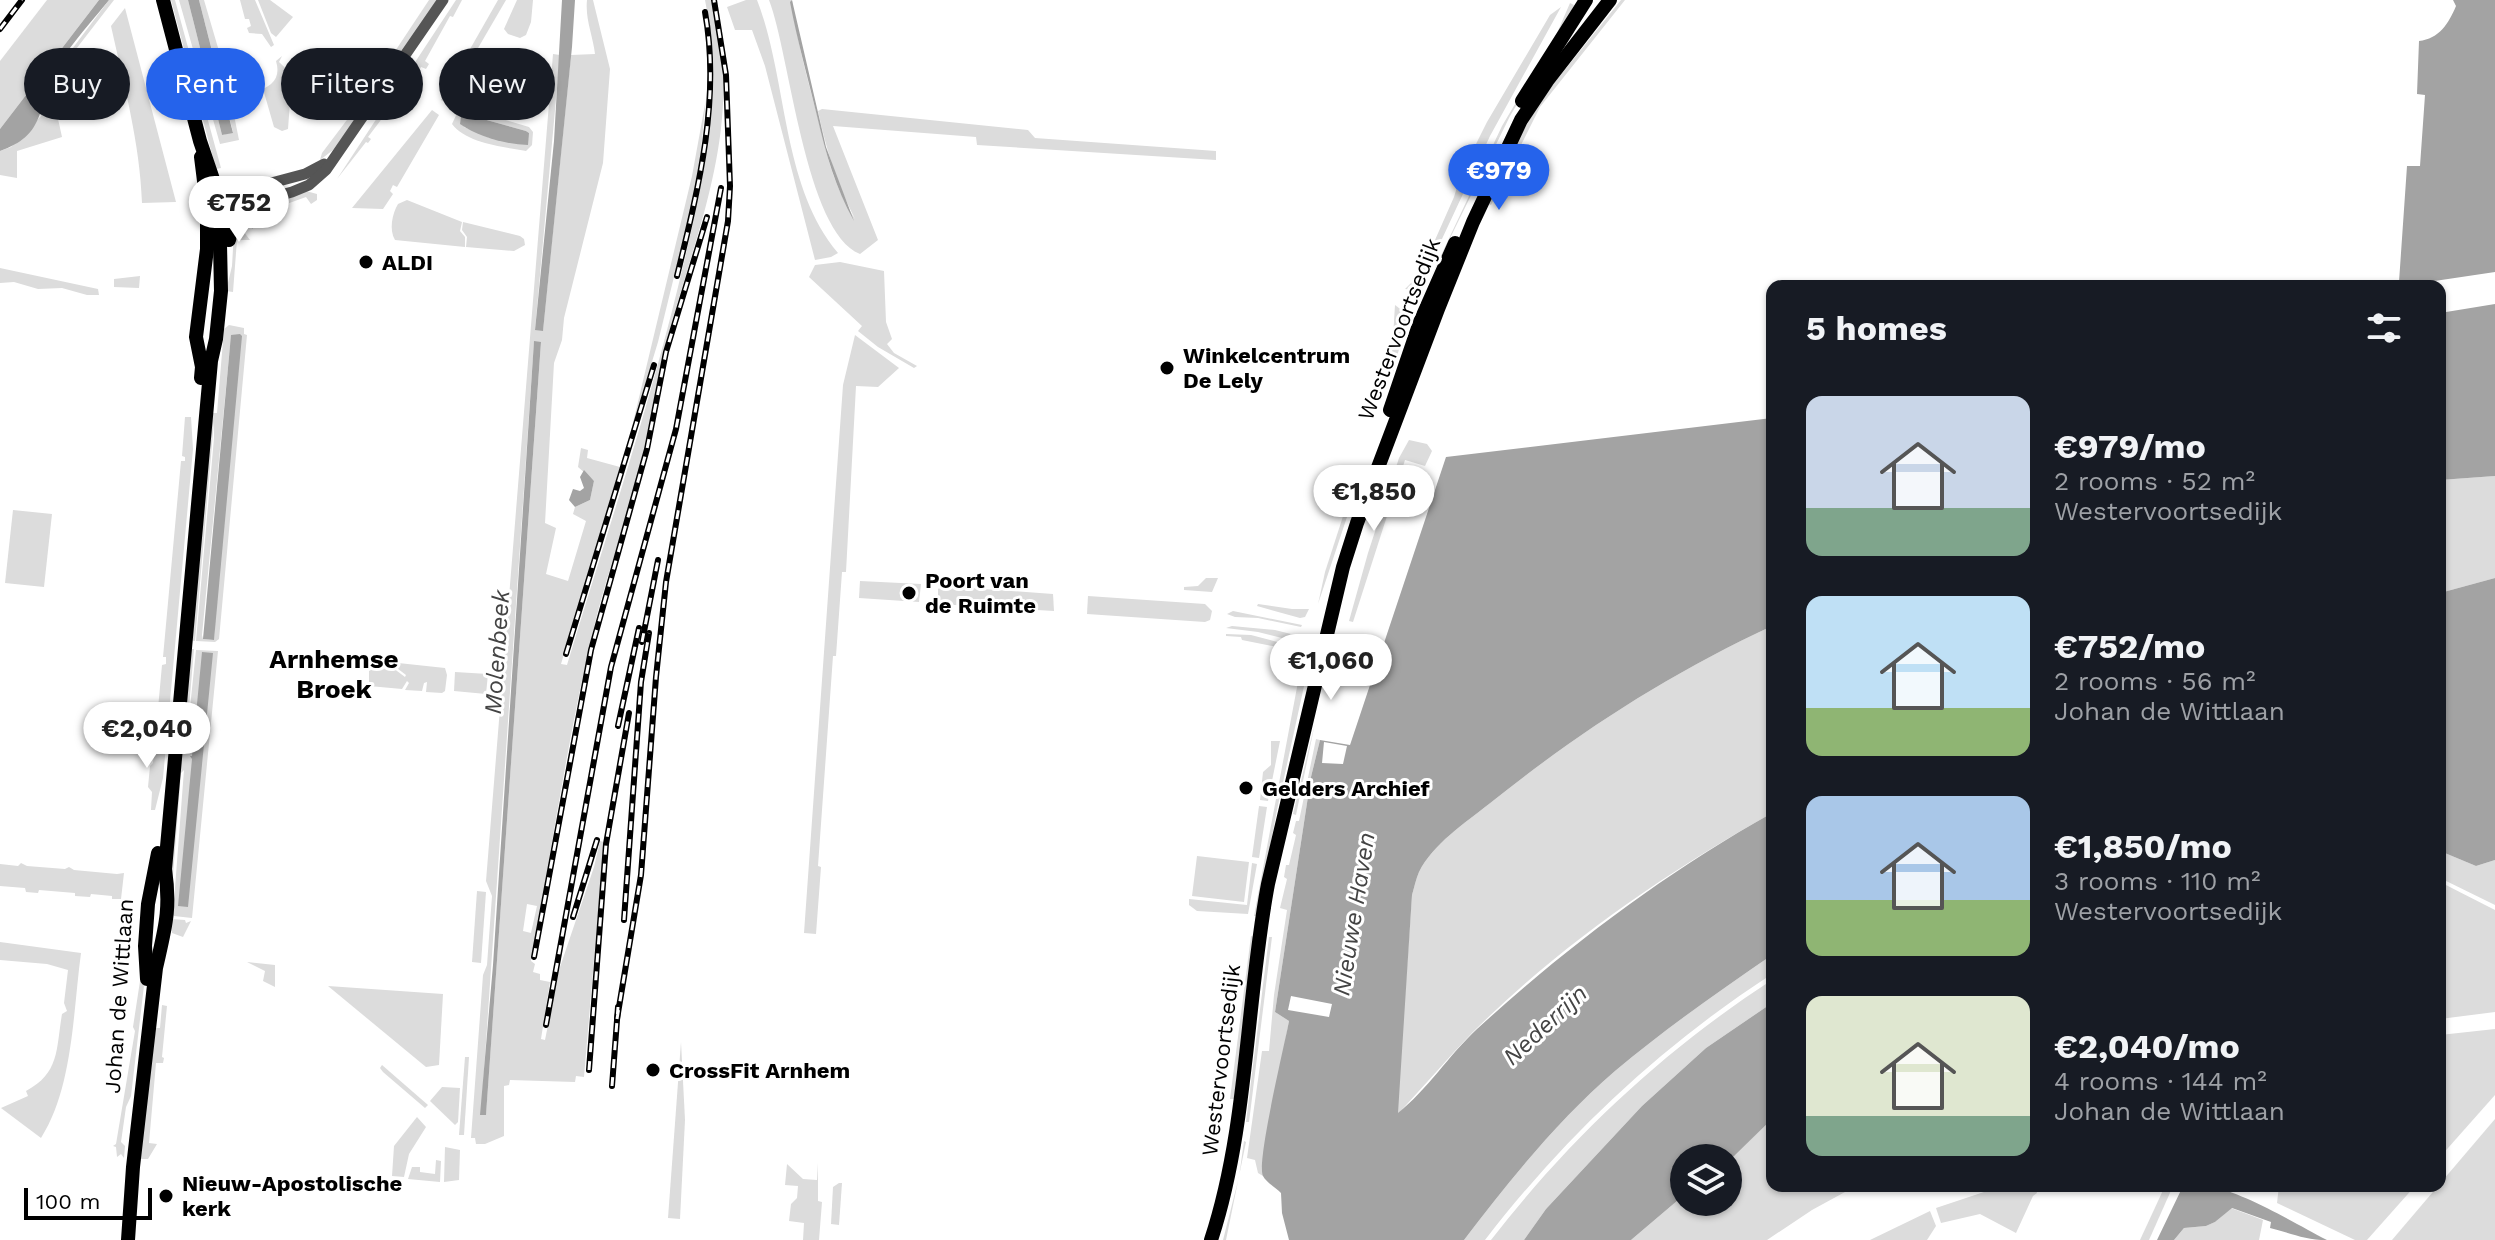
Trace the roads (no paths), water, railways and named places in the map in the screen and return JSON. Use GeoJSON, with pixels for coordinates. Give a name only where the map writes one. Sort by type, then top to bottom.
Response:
{"type":"FeatureCollection","features":[{"type":"Feature","properties":{"kind":"main road","name":"Johan de Wittlaan"},"geometry":{"type":"LineString","coordinates":[[128,1240],[133,1167],[156,968],[165,938],[169,888],[165,869],[211,361],[218,328],[221,279],[228,263],[230,224],[220,205],[200,141],[163,0]]}},
{"type":"Feature","properties":{"kind":"main road","name":"Westervoortsedijk"},"geometry":{"type":"LineString","coordinates":[[1211,1240],[1229,1171],[1259,938],[1280,807],[1326,602],[1420,322],[1511,120],[1586,0]]}},
{"type":"Feature","properties":{"kind":"main road","name":"Westervoortsedijk"},"geometry":{"type":"LineString","coordinates":[[1268,884],[1343,567],[1438,309],[1473,222],[1521,120],[1610,0]]}},
{"type":"Feature","properties":{"kind":"main road","name":"Johan de Wittlaan"},"geometry":{"type":"LineString","coordinates":[[120,1240],[148,967],[146,934],[149,898],[157,862],[194,464],[202,367],[196,340],[199,301],[220,205]]}},
{"type":"Feature","properties":{"kind":"main road"},"geometry":{"type":"LineString","coordinates":[[199,301],[211,297],[219,303]]}},
{"type":"Feature","properties":{"kind":"main road"},"geometry":{"type":"LineString","coordinates":[[197,327],[207,332],[218,328]]}},
{"type":"Feature","properties":{"kind":"main road"},"geometry":{"type":"LineString","coordinates":[[149,898],[160,894],[168,901]]}},
{"type":"Feature","properties":{"kind":"main road"},"geometry":{"type":"LineString","coordinates":[[146,934],[149,941],[156,944],[165,938]]}},
{"type":"Feature","properties":{"kind":"street"},"geometry":{"type":"LineString","coordinates":[[220,205],[309,185],[326,170],[443,0]]}},
{"type":"Feature","properties":{"kind":"street"},"geometry":{"type":"LineString","coordinates":[[220,205],[305,174],[335,157]]}},
{"type":"Feature","properties":{"kind":"water"},"geometry":{"type":"Polygon","coordinates":[[[99,0],[109,0],[70,48],[62,48],[99,0]]]}},
{"type":"Feature","properties":{"kind":"water"},"geometry":{"type":"Polygon","coordinates":[[[188,0],[199,0],[211,48],[200,48],[188,0]]]}},
{"type":"Feature","properties":{"kind":"water"},"geometry":{"type":"Polygon","coordinates":[[[562,0],[575,0],[543,331],[535,330],[554,141],[562,0]]]}},
{"type":"Feature","properties":{"kind":"water"},"geometry":{"type":"Polygon","coordinates":[[[792,0],[826,147],[854,221],[836,183],[824,144],[796,30],[792,0]]]}},
{"type":"Feature","properties":{"kind":"water"},"geometry":{"type":"Polygon","coordinates":[[[2453,0],[2495,0],[2495,272],[2441,280],[2399,280],[2407,166],[2420,166],[2425,95],[2417,94],[2419,41],[2432,37],[2442,29],[2456,6],[2453,0]]]}},
{"type":"Feature","properties":{"kind":"water"},"geometry":{"type":"Polygon","coordinates":[[[24,98],[24,120],[37,120],[32,129],[15,145],[0,151],[0,129],[24,98]]]}},
{"type":"Feature","properties":{"kind":"water"},"geometry":{"type":"Polygon","coordinates":[[[218,120],[230,120],[233,133],[222,135],[218,120]]]}},
{"type":"Feature","properties":{"kind":"water"},"geometry":{"type":"Polygon","coordinates":[[[461,120],[487,120],[526,131],[529,133],[528,145],[484,136],[460,124],[461,120]]]}},
{"type":"Feature","properties":{"kind":"water"},"geometry":{"type":"Polygon","coordinates":[[[2495,304],[2495,476],[2446,480],[2446,312],[2495,304]]]}},
{"type":"Feature","properties":{"kind":"water"},"geometry":{"type":"Polygon","coordinates":[[[240,334],[214,640],[203,639],[231,335],[240,334]]]}},
{"type":"Feature","properties":{"kind":"water"},"geometry":{"type":"Polygon","coordinates":[[[534,341],[541,342],[486,1115],[480,1115],[493,965],[534,341]]]}},
{"type":"Feature","properties":{"kind":"water"},"geometry":{"type":"Polygon","coordinates":[[[1766,419],[1766,629],[1696,664],[1590,729],[1460,826],[1425,862],[1412,895],[1398,1113],[1477,1029],[1546,969],[1618,912],[1694,860],[1766,816],[1766,959],[1672,1026],[1594,1090],[1535,1152],[1464,1240],[1289,1240],[1281,1193],[1264,1178],[1262,1167],[1289,1021],[1275,1012],[1311,777],[1320,740],[1350,745],[1446,457],[1766,419]]]}},
{"type":"Feature","properties":{"kind":"water"},"geometry":{"type":"Polygon","coordinates":[[[584,470],[594,481],[590,500],[575,507],[569,500],[573,489],[580,491],[584,488],[580,477],[584,470]]]}},
{"type":"Feature","properties":{"kind":"water"},"geometry":{"type":"Polygon","coordinates":[[[2495,578],[2495,860],[2476,866],[2446,854],[2446,591],[2495,578]]]}},
{"type":"Feature","properties":{"kind":"water"},"geometry":{"type":"Polygon","coordinates":[[[202,652],[213,653],[188,907],[178,906],[202,652]]]}},
{"type":"Feature","properties":{"kind":"water"},"geometry":{"type":"Polygon","coordinates":[[[1766,1007],[1766,1125],[1742,1148],[1742,1144],[1670,1144],[1670,1207],[1631,1240],[1524,1240],[1546,1209],[1642,1106],[1706,1048],[1766,1007]]]}},
{"type":"Feature","properties":{"kind":"water"},"geometry":{"type":"Polygon","coordinates":[[[2180,1192],[2230,1192],[2327,1240],[2305,1238],[2270,1228],[2271,1222],[2232,1208],[2206,1226],[2184,1228],[2174,1240],[2157,1240],[2180,1192]]]}},
{"type":"Feature","properties":{"kind":"railway"},"geometry":{"type":"LineString","coordinates":[[0,29],[22,0]]}},
{"type":"Feature","properties":{"kind":"railway"},"geometry":{"type":"LineString","coordinates":[[617,1019],[641,875],[666,582],[728,221],[730,186],[726,75],[714,0]]}},
{"type":"Feature","properties":{"kind":"railway"},"geometry":{"type":"LineString","coordinates":[[677,276],[699,178],[709,112],[709,45],[705,12]]}},
{"type":"Feature","properties":{"kind":"railway"},"geometry":{"type":"LineString","coordinates":[[546,1025],[611,667],[676,429],[721,188]]}},
{"type":"Feature","properties":{"kind":"railway"},"geometry":{"type":"LineString","coordinates":[[534,957],[591,650],[647,449],[666,352],[707,217]]}},
{"type":"Feature","properties":{"kind":"railway"},"geometry":{"type":"LineString","coordinates":[[566,654],[654,365]]}},
{"type":"Feature","properties":{"kind":"railway"},"geometry":{"type":"LineString","coordinates":[[642,642],[658,560]]}},
{"type":"Feature","properties":{"kind":"railway"},"geometry":{"type":"LineString","coordinates":[[618,726],[639,628]]}},
{"type":"Feature","properties":{"kind":"railway"},"geometry":{"type":"LineString","coordinates":[[624,920],[641,682],[649,633]]}},
{"type":"Feature","properties":{"kind":"railway"},"geometry":{"type":"LineString","coordinates":[[589,1070],[606,844],[629,713]]}},
{"type":"Feature","properties":{"kind":"railway"},"geometry":{"type":"LineString","coordinates":[[573,917],[597,840]]}},
{"type":"Feature","properties":{"kind":"railway"},"geometry":{"type":"LineString","coordinates":[[612,1086],[618,1007]]}},
{"type":"Feature","properties":{"kind":"place","name":"ALDI"},"geometry":{"type":"Point","coordinates":[366,262]}},
{"type":"Feature","properties":{"kind":"place","name":"Winkelcentrum De Lely"},"geometry":{"type":"Point","coordinates":[1167,368]}},
{"type":"Feature","properties":{"kind":"place","name":"Poort van de Ruimte"},"geometry":{"type":"Point","coordinates":[909,593]}},
{"type":"Feature","properties":{"kind":"place","name":"Gelders Archief"},"geometry":{"type":"Point","coordinates":[1246,788]}},
{"type":"Feature","properties":{"kind":"place","name":"CrossFit Arnhem"},"geometry":{"type":"Point","coordinates":[653,1070]}},
{"type":"Feature","properties":{"kind":"place","name":"Nieuw-Apostolische kerk"},"geometry":{"type":"Point","coordinates":[166,1196]}},
{"type":"Feature","properties":{"kind":"district","name":"Arnhemse Broek"},"geometry":{"type":"Point","coordinates":[334,674]}},
{"type":"Feature","properties":{"kind":"water label","name":"Molenbeek"},"geometry":{"type":"Point","coordinates":[497,652]}},
{"type":"Feature","properties":{"kind":"water label","name":"Nieuwe Haven"},"geometry":{"type":"Point","coordinates":[1354,914]}},
{"type":"Feature","properties":{"kind":"water label","name":"Nederrijn"},"geometry":{"type":"Point","coordinates":[1545,1025]}}]}
